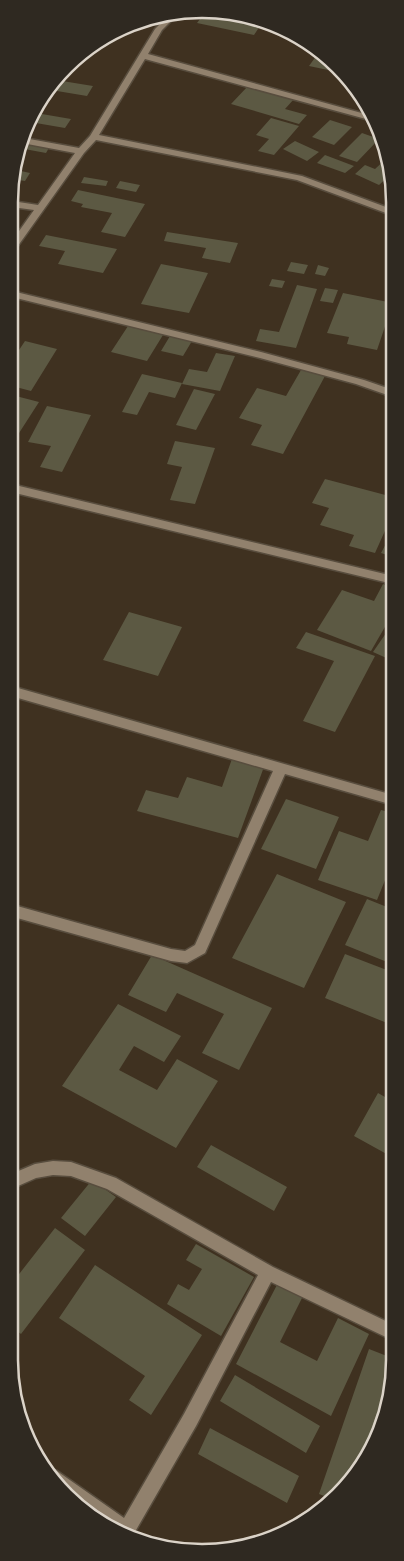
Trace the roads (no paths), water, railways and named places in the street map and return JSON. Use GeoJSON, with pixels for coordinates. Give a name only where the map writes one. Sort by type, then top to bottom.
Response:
{"type":"FeatureCollection","features":[{"type":"Feature","properties":{"kind":"street"},"geometry":{"type":"LineString","coordinates":[[18,239],[81,151],[94,137],[159,29],[167,21]]}},
{"type":"Feature","properties":{"kind":"street"},"geometry":{"type":"LineString","coordinates":[[144,56],[366,117]]}},
{"type":"Feature","properties":{"kind":"street"},"geometry":{"type":"LineString","coordinates":[[94,137],[299,178],[386,210]]}},
{"type":"Feature","properties":{"kind":"street"},"geometry":{"type":"LineString","coordinates":[[28,141],[81,151]]}},
{"type":"Feature","properties":{"kind":"street"},"geometry":{"type":"LineString","coordinates":[[18,205],[39,208]]}},
{"type":"Feature","properties":{"kind":"street"},"geometry":{"type":"LineString","coordinates":[[18,295],[261,355],[360,382],[386,391]]}},
{"type":"Feature","properties":{"kind":"street"},"geometry":{"type":"LineString","coordinates":[[18,490],[386,578]]}},
{"type":"Feature","properties":{"kind":"street"},"geometry":{"type":"LineString","coordinates":[[18,693],[386,798]]}},
{"type":"Feature","properties":{"kind":"street"},"geometry":{"type":"LineString","coordinates":[[18,912],[171,955],[187,957],[200,950],[281,768]]}},
{"type":"Feature","properties":{"kind":"street"},"geometry":{"type":"LineString","coordinates":[[18,1179],[53,1168],[71,1169],[111,1183],[268,1272],[386,1329]]}},
{"type":"Feature","properties":{"kind":"street"},"geometry":{"type":"LineString","coordinates":[[128,1527],[190,1420],[268,1272]]}}]}
